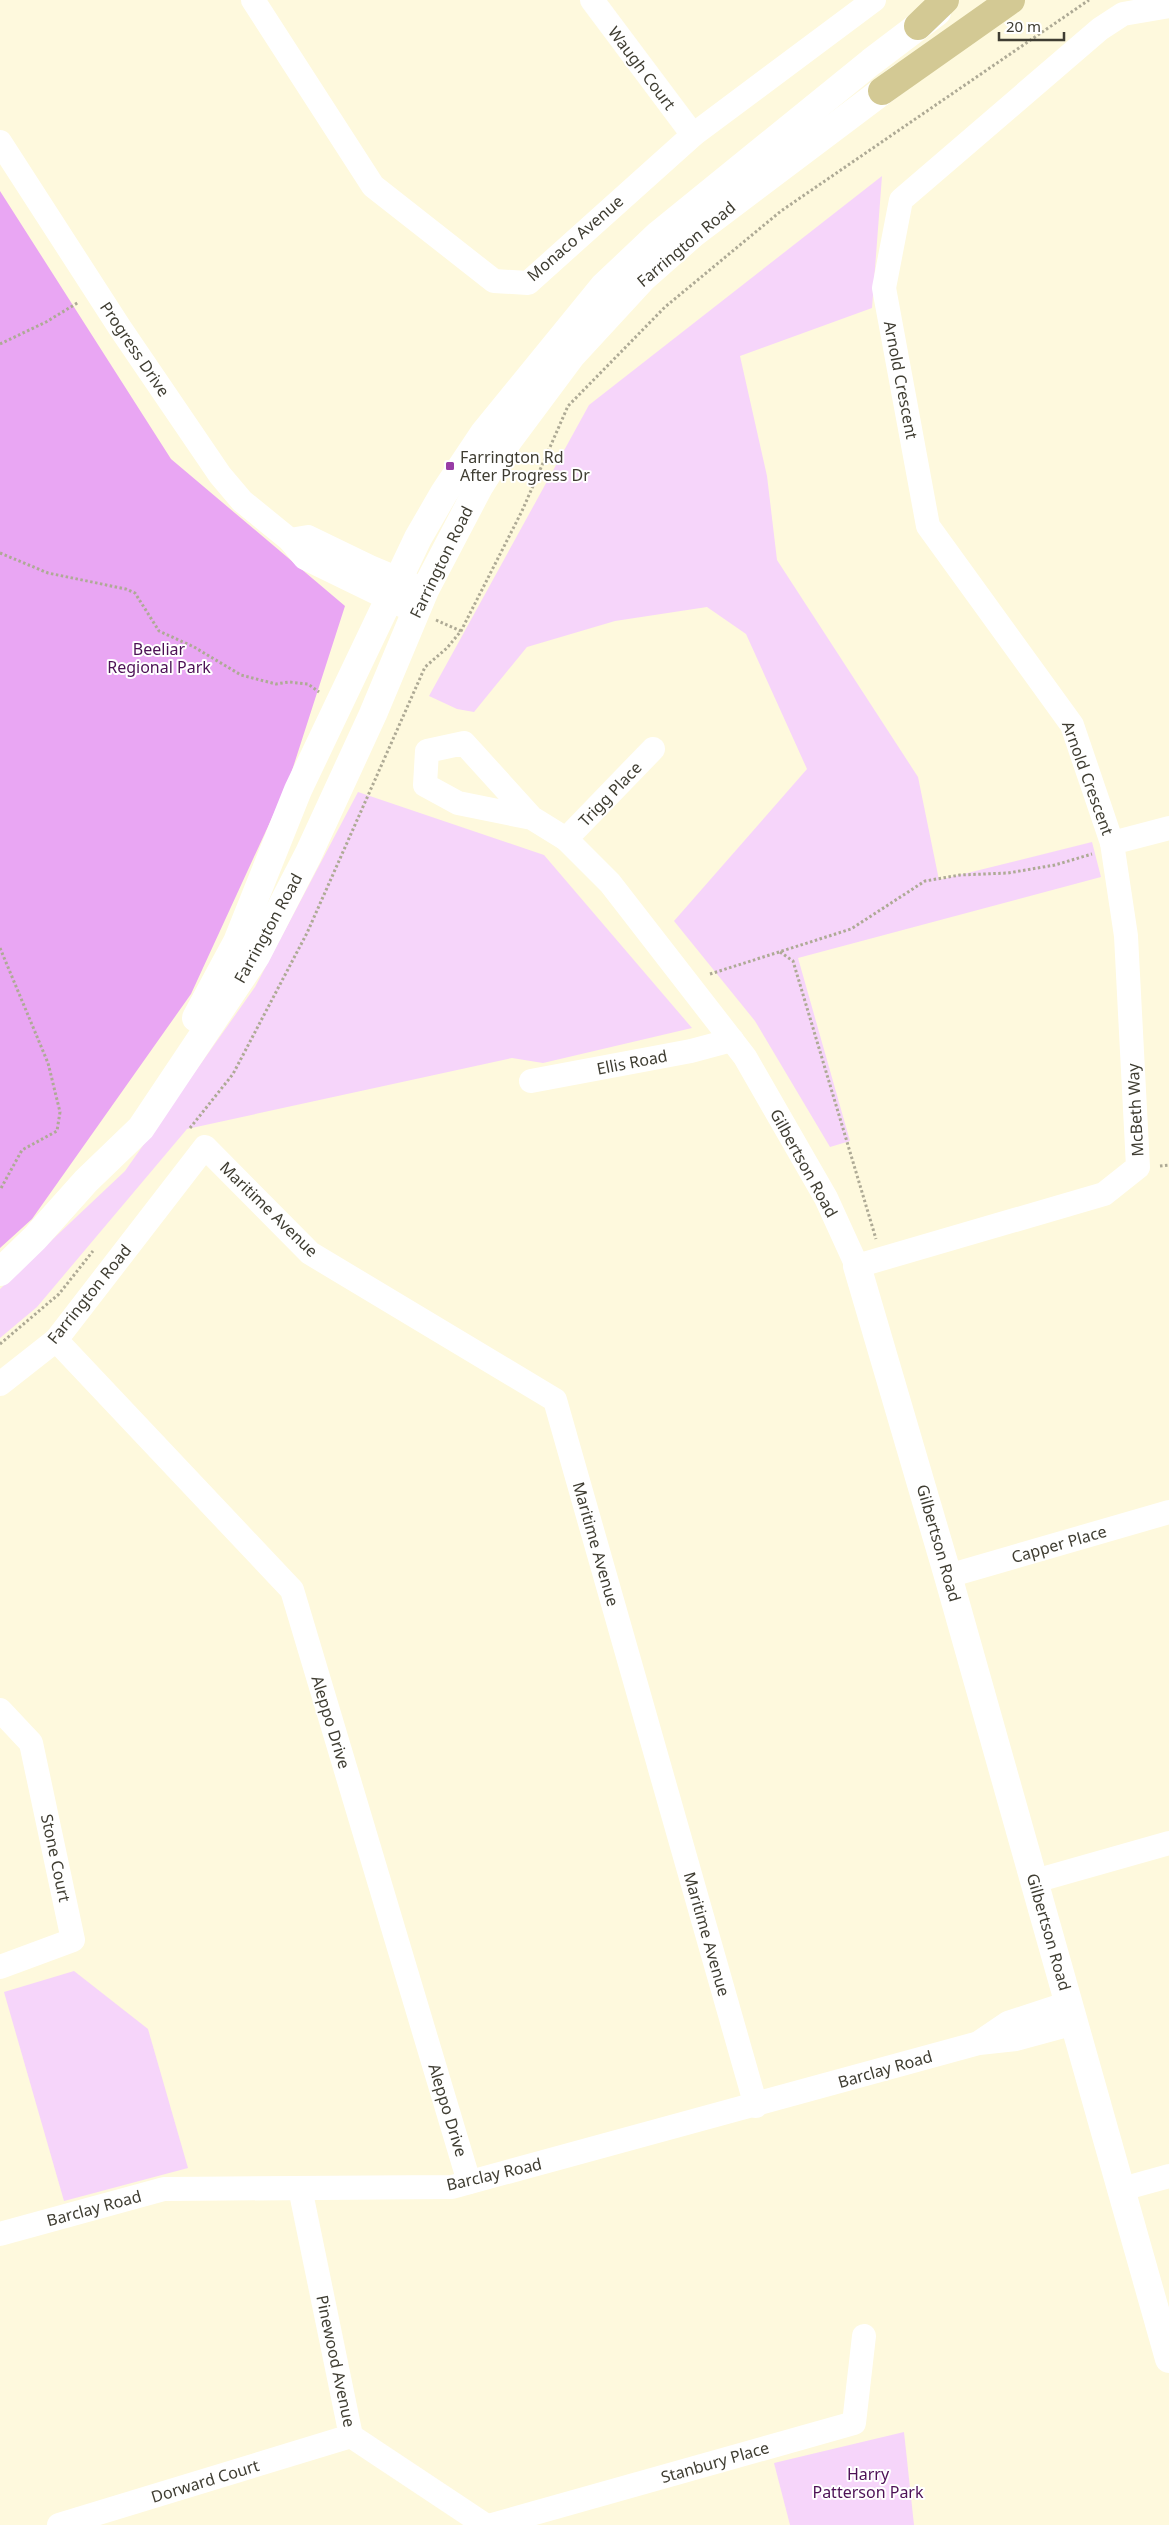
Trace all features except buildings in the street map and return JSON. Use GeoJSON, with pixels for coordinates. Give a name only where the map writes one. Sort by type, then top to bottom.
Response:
{"type":"FeatureCollection","features":[{"type":"Feature","properties":{"kind":"main road"},"geometry":{"type":"LineString","coordinates":[[918,26],[945,0]]}},
{"type":"Feature","properties":{"kind":"main road","name":"Farrington Road"},"geometry":{"type":"LineString","coordinates":[[86,1181],[198,1015],[237,942],[298,790],[338,702],[444,493],[484,433],[603,287],[659,234],[918,26],[954,0]]}},
{"type":"Feature","properties":{"kind":"main road","name":"Farrington Road"},"geometry":{"type":"LineString","coordinates":[[0,1272],[35,1238],[86,1181],[140,1128],[256,956],[308,855],[373,714],[421,601],[479,487],[508,441],[572,355],[643,278],[694,233],[1006,0]]}},
{"type":"Feature","properties":{"kind":"main road"},"geometry":{"type":"LineString","coordinates":[[882,91],[1011,0]]}},
{"type":"Feature","properties":{"kind":"main road","name":"Gilbertson Road"},"geometry":{"type":"LineString","coordinates":[[858,1266],[1035,1881],[1169,2359]]}},
{"type":"Feature","properties":{"kind":"street","name":"Monaco Avenue"},"geometry":{"type":"LineString","coordinates":[[253,0],[373,186],[494,281],[528,283],[693,135],[874,0]]}},
{"type":"Feature","properties":{"kind":"street","name":"Waugh Court"},"geometry":{"type":"LineString","coordinates":[[592,0],[693,135]]}},
{"type":"Feature","properties":{"kind":"street","name":"Arnold Crescent"},"geometry":{"type":"LineString","coordinates":[[1112,843],[1072,725],[928,526],[884,288],[901,200],[1100,29],[1123,14],[1169,6]]}},
{"type":"Feature","properties":{"kind":"street","name":"Progress Drive"},"geometry":{"type":"LineString","coordinates":[[0,142],[120,328],[220,475],[242,501],[290,540],[305,558],[394,589],[421,601]]}},
{"type":"Feature","properties":{"kind":"street","name":"Trigg Place"},"geometry":{"type":"LineString","coordinates":[[566,839],[653,749]]}},
{"type":"Feature","properties":{"kind":"street","name":"Gilbertson Road"},"geometry":{"type":"LineString","coordinates":[[532,818],[566,839],[610,883],[745,1057],[821,1190],[858,1266]]}},
{"type":"Feature","properties":{"kind":"street"},"geometry":{"type":"LineString","coordinates":[[1112,843],[1169,828]]}},
{"type":"Feature","properties":{"kind":"street","name":"McBeth Way"},"geometry":{"type":"LineString","coordinates":[[858,1266],[1104,1194],[1138,1167],[1126,936],[1112,843]]}},
{"type":"Feature","properties":{"kind":"street","name":"Ellis Road"},"geometry":{"type":"LineString","coordinates":[[531,1081],[691,1051],[732,1040]]}},
{"type":"Feature","properties":{"kind":"street","name":"Farrington Road"},"geometry":{"type":"LineString","coordinates":[[0,1384],[56,1340],[205,1147]]}},
{"type":"Feature","properties":{"kind":"street","name":"Maritime Avenue"},"geometry":{"type":"LineString","coordinates":[[205,1147],[310,1253],[555,1400],[756,2106]]}},
{"type":"Feature","properties":{"kind":"street","name":"Aleppo Drive"},"geometry":{"type":"LineString","coordinates":[[56,1340],[292,1590],[469,2182]]}},
{"type":"Feature","properties":{"kind":"street","name":"Capper Place"},"geometry":{"type":"LineString","coordinates":[[948,1576],[1169,1512]]}},
{"type":"Feature","properties":{"kind":"street","name":"Stone Court"},"geometry":{"type":"LineString","coordinates":[[0,1710],[31,1743],[73,1940],[0,1966]]}},
{"type":"Feature","properties":{"kind":"street"},"geometry":{"type":"LineString","coordinates":[[1035,1881],[1169,1843]]}},
{"type":"Feature","properties":{"kind":"street","name":"Barclay Road"},"geometry":{"type":"LineString","coordinates":[[0,2234],[164,2189],[452,2187],[756,2106],[979,2043],[1016,2039],[1072,2013]]}},
{"type":"Feature","properties":{"kind":"street"},"geometry":{"type":"LineString","coordinates":[[1122,2189],[1169,2176]]}},
{"type":"Feature","properties":{"kind":"street","name":"Pinewood Avenue"},"geometry":{"type":"LineString","coordinates":[[300,2188],[351,2436],[485,2525]]}},
{"type":"Feature","properties":{"kind":"street","name":"Stanbury Place"},"geometry":{"type":"LineString","coordinates":[[492,2525],[854,2423],[864,2336]]}},
{"type":"Feature","properties":{"kind":"street","name":"Dorward Court"},"geometry":{"type":"LineString","coordinates":[[59,2525],[351,2436]]}},
{"type":"Feature","properties":{"kind":"path"},"geometry":{"type":"LineString","coordinates":[[185,1134],[233,1074],[307,932],[426,667],[447,648],[461,631],[485,587],[522,511],[568,406],[665,307],[781,211],[1089,0]]}},
{"type":"Feature","properties":{"kind":"path"},"geometry":{"type":"LineString","coordinates":[[0,553],[48,573],[126,589],[135,593],[159,631],[194,647],[241,675],[276,684],[289,682],[308,684],[338,702]]}},
{"type":"Feature","properties":{"kind":"path"},"geometry":{"type":"LineString","coordinates":[[373,714],[399,725]]}},
{"type":"Feature","properties":{"kind":"path"},"geometry":{"type":"LineString","coordinates":[[690,986],[704,976],[852,929],[925,881],[960,875],[1008,873],[1055,865],[1090,855],[1112,843]]}},
{"type":"Feature","properties":{"kind":"path"},"geometry":{"type":"LineString","coordinates":[[0,948],[48,1063],[60,1112],[56,1132],[22,1150],[0,1190]]}},
{"type":"Feature","properties":{"kind":"path"},"geometry":{"type":"LineString","coordinates":[[779,951],[793,961],[877,1244],[858,1266]]}},
{"type":"Feature","properties":{"kind":"path"},"geometry":{"type":"LineString","coordinates":[[0,1344],[59,1294],[95,1248]]}},
{"type":"Feature","properties":{"kind":"green space"},"geometry":{"type":"Polygon","coordinates":[[[882,176],[872,308],[740,356],[767,476],[777,560],[918,777],[939,880],[1092,842],[1101,877],[798,958],[850,1141],[830,1147],[755,1021],[674,921],[807,769],[746,634],[707,607],[615,621],[527,647],[474,712],[457,709],[429,696],[589,405],[882,176]]]}},
{"type":"Feature","properties":{"kind":"green space","name":"Beeliar Regional Park"},"geometry":{"type":"Polygon","coordinates":[[[0,191],[171,459],[345,606],[288,783],[191,994],[32,1219],[0,1248],[0,191]]]}},
{"type":"Feature","properties":{"kind":"green space"},"geometry":{"type":"Polygon","coordinates":[[[358,792],[544,855],[692,1028],[543,1063],[512,1058],[187,1129],[37,1307],[0,1338],[0,1289],[125,1171],[255,987],[358,792]]]}},
{"type":"Feature","properties":{"kind":"green space"},"geometry":{"type":"Polygon","coordinates":[[[74,1971],[148,2029],[188,2168],[64,2201],[4,1992],[74,1971]]]}},
{"type":"Feature","properties":{"kind":"green space","name":"Harry Patterson Park"},"geometry":{"type":"Polygon","coordinates":[[[904,2432],[914,2525],[790,2525],[774,2463],[904,2432]]]}},
{"type":"Feature","properties":{"kind":"place","name":"Farrington Rd After Progress Dr"},"geometry":{"type":"Point","coordinates":[450,466]}}]}
